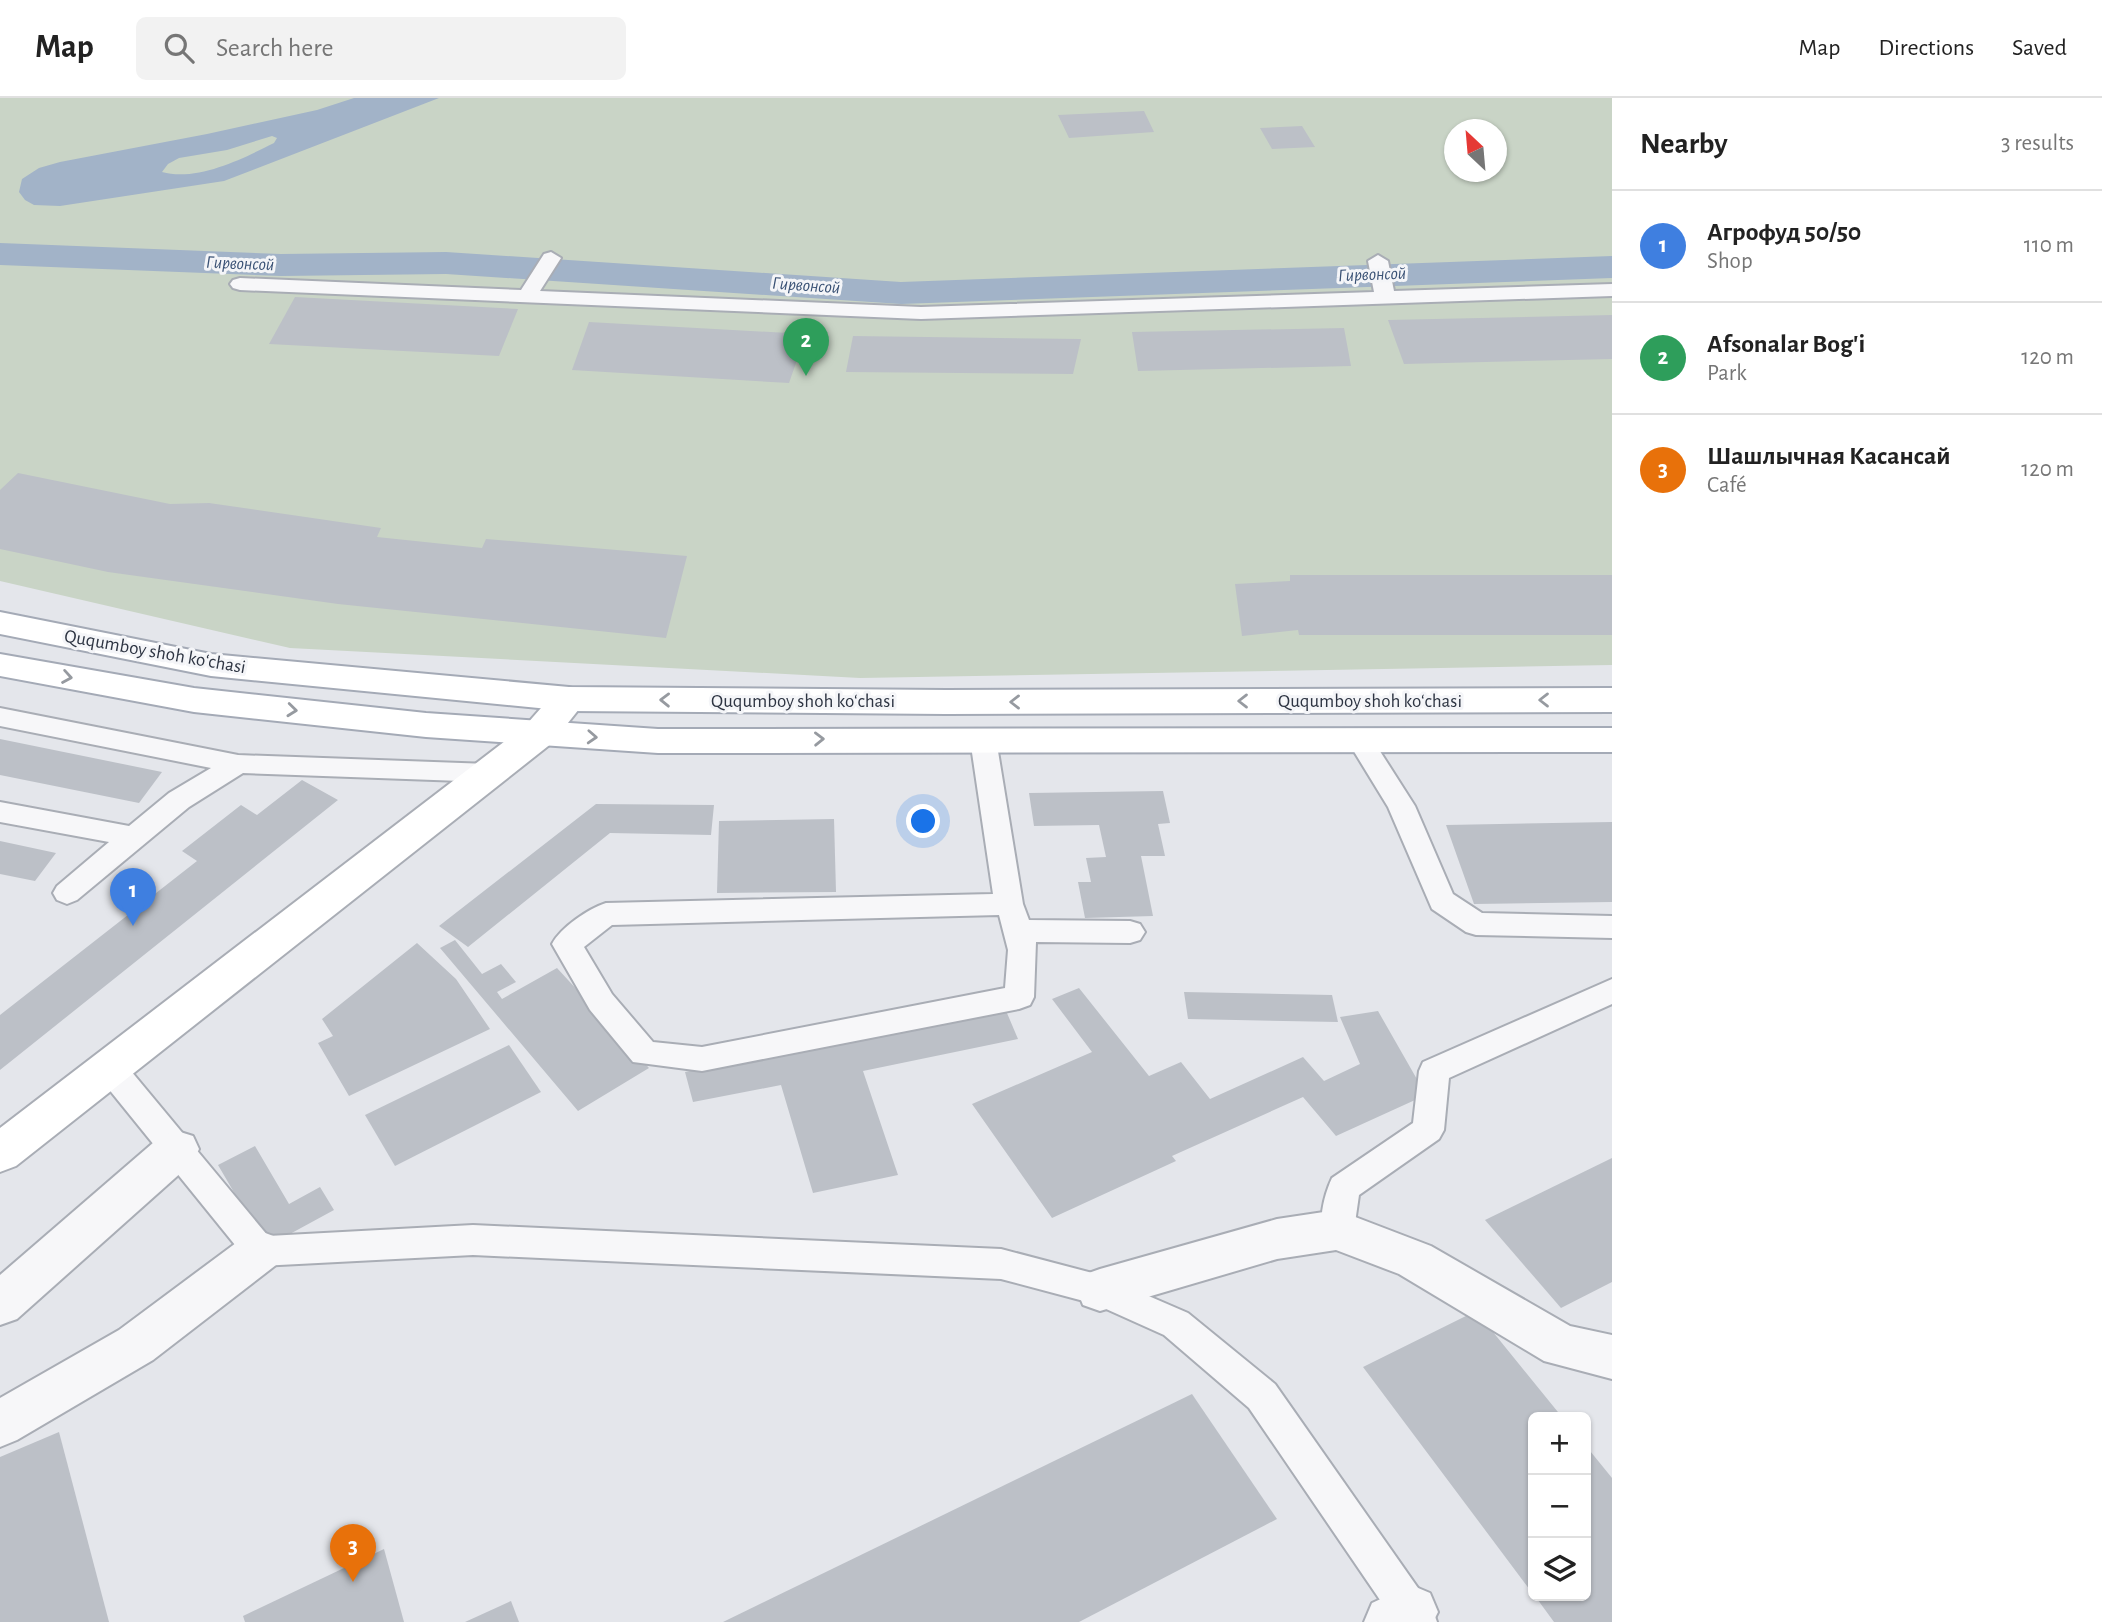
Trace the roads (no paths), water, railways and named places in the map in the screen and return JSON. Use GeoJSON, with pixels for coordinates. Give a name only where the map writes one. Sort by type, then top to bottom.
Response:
{"type":"FeatureCollection","features":[{"type":"Feature","properties":{"kind":"main road","name":"Ququmboy shoh koʻchasi"},"geometry":{"type":"LineString","coordinates":[[0,623],[211,665],[569,699],[946,702],[1612,700]]}},
{"type":"Feature","properties":{"kind":"main road","name":"Ququmboy shoh koʻchasi"},"geometry":{"type":"LineString","coordinates":[[0,665],[194,700],[539,734],[658,741],[1612,740]]}},
{"type":"Feature","properties":{"kind":"main road"},"geometry":{"type":"LineString","coordinates":[[0,1153],[539,734],[569,699]]}},
{"type":"Feature","properties":{"kind":"street"},"geometry":{"type":"LineString","coordinates":[[0,1304],[177,1150]]}},
{"type":"Feature","properties":{"kind":"street"},"geometry":{"type":"LineString","coordinates":[[1100,1290],[1277,1239],[1337,1230],[1415,1260],[1561,1346],[1612,1357]]}},
{"type":"Feature","properties":{"kind":"street"},"geometry":{"type":"LineString","coordinates":[[0,1424],[136,1345],[260,1251]]}},
{"type":"Feature","properties":{"kind":"lane"},"geometry":{"type":"LineString","coordinates":[[533,288],[551,258]]}},
{"type":"Feature","properties":{"kind":"lane"},"geometry":{"type":"LineString","coordinates":[[240,284],[533,288],[921,313],[1381,280],[1612,290]]}},
{"type":"Feature","properties":{"kind":"lane"},"geometry":{"type":"LineString","coordinates":[[1,717],[238,764],[489,773]]}},
{"type":"Feature","properties":{"kind":"lane"},"geometry":{"type":"LineString","coordinates":[[983,739],[1014,918],[1023,950],[1019,996],[702,1059],[644,1052],[601,1002],[567,944],[606,914],[1014,918],[1130,932]]}},
{"type":"Feature","properties":{"kind":"lane"},"geometry":{"type":"LineString","coordinates":[[1360,740],[1401,806],[1442,901],[1476,924],[1612,927]]}},
{"type":"Feature","properties":{"kind":"lane"},"geometry":{"type":"LineString","coordinates":[[67,893],[179,800],[238,764]]}},
{"type":"Feature","properties":{"kind":"lane"},"geometry":{"type":"LineString","coordinates":[[0,812],[134,837]]}},
{"type":"Feature","properties":{"kind":"lane"},"geometry":{"type":"LineString","coordinates":[[1337,1230],[1344,1188],[1428,1130],[1434,1071],[1612,991]]}},
{"type":"Feature","properties":{"kind":"lane"},"geometry":{"type":"LineString","coordinates":[[110,1068],[260,1251],[472,1240],[1001,1264],[1100,1290],[1176,1324],[1262,1396],[1407,1619]]}},
{"type":"Feature","properties":{"kind":"water"},"geometry":{"type":"Polygon","coordinates":[[[354,98],[439,98],[224,181],[60,206],[34,205],[25,200],[19,192],[22,179],[39,168],[60,162],[317,110],[354,98]],[[272,136],[227,150],[179,158],[168,164],[162,172],[190,174],[220,167],[274,143],[277,138],[272,136]]]}},
{"type":"Feature","properties":{"kind":"waterway","name":"Гирвонсой"},"geometry":{"type":"LineString","coordinates":[[0,254],[281,265],[446,263],[901,293],[1612,267]]}},
{"type":"Feature","properties":{"kind":"place","name":"Afsonalar Bog'i"},"geometry":{"type":"Point","coordinates":[806,376]}},
{"type":"Feature","properties":{"kind":"place","name":"Агрофуд 50/50"},"geometry":{"type":"Point","coordinates":[133,926]}},
{"type":"Feature","properties":{"kind":"place","name":"Шашлычная Касансай"},"geometry":{"type":"Point","coordinates":[353,1582]}}]}
